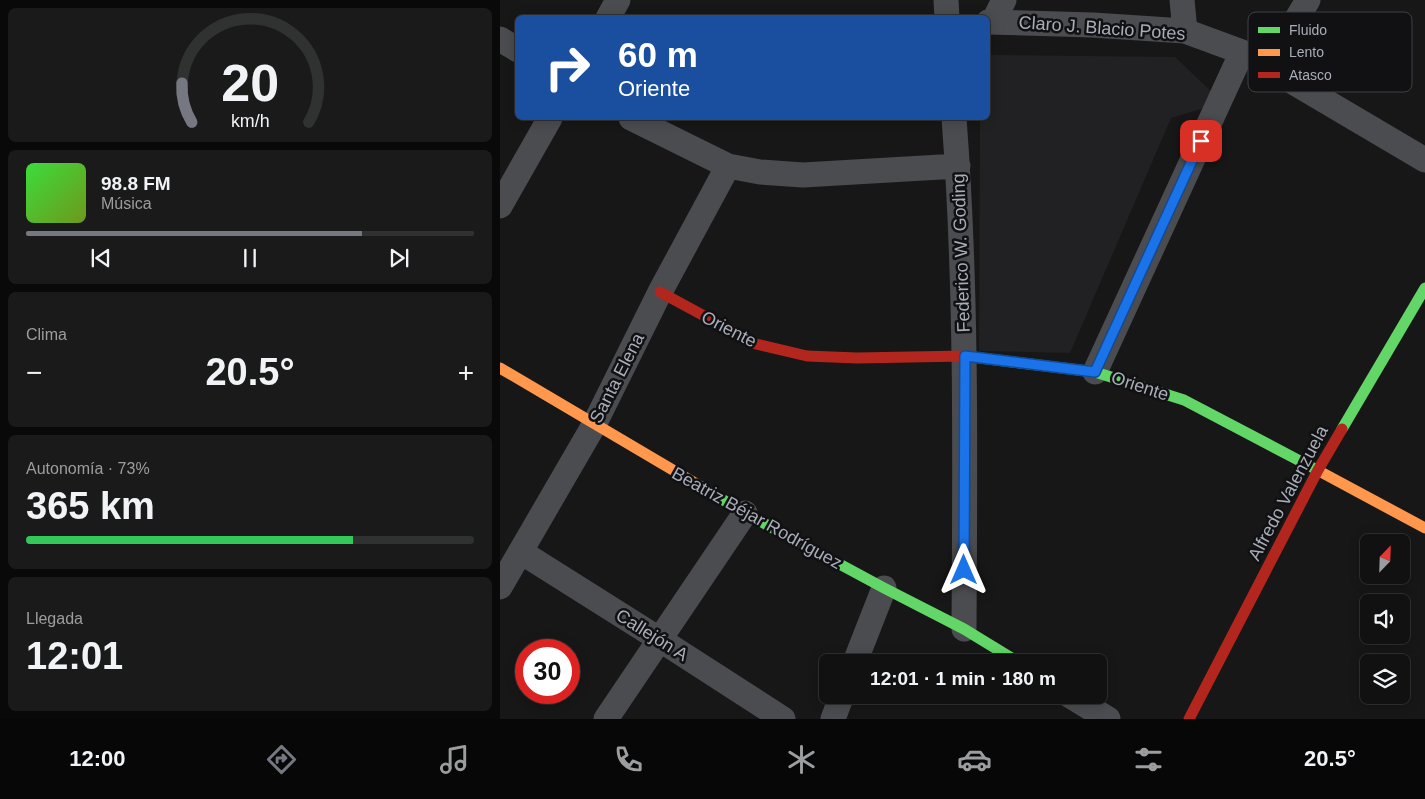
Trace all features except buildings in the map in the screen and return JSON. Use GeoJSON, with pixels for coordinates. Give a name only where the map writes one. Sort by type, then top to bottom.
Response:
{"type":"FeatureCollection","features":[{"type":"Feature","properties":{"kind":"street"},"geometry":{"type":"LineString","coordinates":[[610,15],[618,0]]}},
{"type":"Feature","properties":{"kind":"street"},"geometry":{"type":"LineString","coordinates":[[946,0],[947,15]]}},
{"type":"Feature","properties":{"kind":"street"},"geometry":{"type":"LineString","coordinates":[[990,22],[1004,0]]}},
{"type":"Feature","properties":{"kind":"street"},"geometry":{"type":"LineString","coordinates":[[1182,0],[1185,31]]}},
{"type":"Feature","properties":{"kind":"street"},"geometry":{"type":"LineString","coordinates":[[1301,12],[1308,0]]}},
{"type":"Feature","properties":{"kind":"street","name":"Claro J. Blacio Potes"},"geometry":{"type":"LineString","coordinates":[[990,22],[1092,25],[1185,31],[1248,56]]}},
{"type":"Feature","properties":{"kind":"street"},"geometry":{"type":"LineString","coordinates":[[500,39],[515,48]]}},
{"type":"Feature","properties":{"kind":"street"},"geometry":{"type":"LineString","coordinates":[[1095,372],[1242,52]]}},
{"type":"Feature","properties":{"kind":"street","name":"Claro J. Blacio Potes"},"geometry":{"type":"LineString","coordinates":[[1308,92],[1425,160]]}},
{"type":"Feature","properties":{"kind":"street"},"geometry":{"type":"LineString","coordinates":[[500,206],[549,120]]}},
{"type":"Feature","properties":{"kind":"street"},"geometry":{"type":"LineString","coordinates":[[635,120],[728,166],[760,172],[803,175],[958,166]]}},
{"type":"Feature","properties":{"kind":"street","name":"Federico W. Goding"},"geometry":{"type":"LineString","coordinates":[[954,120],[958,166],[965,356],[964,629]]}},
{"type":"Feature","properties":{"kind":"street","name":"Santa Elena"},"geometry":{"type":"LineString","coordinates":[[500,587],[594,424],[660,292],[728,166]]}},
{"type":"Feature","properties":{"kind":"street","name":"Alfredo Valenzuela"},"geometry":{"type":"LineString","coordinates":[[1189,719],[1318,470],[1425,288]]}},
{"type":"Feature","properties":{"kind":"street","name":"Oriente"},"geometry":{"type":"LineString","coordinates":[[660,292],[756,344],[807,356],[858,358],[965,356],[1095,372],[1184,400],[1425,528]]}},
{"type":"Feature","properties":{"kind":"street","name":"Beatriz Béjar Rodríguez"},"geometry":{"type":"LineString","coordinates":[[500,368],[745,513],[964,629],[1005,654]]}},
{"type":"Feature","properties":{"kind":"street"},"geometry":{"type":"LineString","coordinates":[[606,719],[745,513]]}},
{"type":"Feature","properties":{"kind":"street","name":"Callejón A"},"geometry":{"type":"LineString","coordinates":[[521,552],[783,719]]}},
{"type":"Feature","properties":{"kind":"street"},"geometry":{"type":"LineString","coordinates":[[858,654],[884,588]]}},
{"type":"Feature","properties":{"kind":"street"},"geometry":{"type":"LineString","coordinates":[[833,719],[839,704]]}},
{"type":"Feature","properties":{"kind":"street"},"geometry":{"type":"LineString","coordinates":[[1084,704],[1108,719]]}},
{"type":"Feature","properties":{"kind":"shaded area"},"geometry":{"type":"Polygon","coordinates":[[[990,55],[1175,57],[1213,93],[1204,108],[1171,118],[1070,353],[979,351],[980,120],[990,120],[990,55]]]}},
{"type":"Feature","properties":{"kind":"traffic: fast"},"geometry":{"type":"LineString","coordinates":[[1342,429],[1425,288]]}},
{"type":"Feature","properties":{"kind":"traffic: fast"},"geometry":{"type":"LineString","coordinates":[[980,358],[1095,372],[1184,400],[1319,471]]}},
{"type":"Feature","properties":{"kind":"traffic: fast"},"geometry":{"type":"LineString","coordinates":[[705,489],[745,513],[964,629],[1005,654]]}},
{"type":"Feature","properties":{"kind":"traffic: slow"},"geometry":{"type":"LineString","coordinates":[[500,368],[705,489]]}},
{"type":"Feature","properties":{"kind":"traffic: slow"},"geometry":{"type":"LineString","coordinates":[[1319,471],[1425,528]]}},
{"type":"Feature","properties":{"kind":"traffic: jam"},"geometry":{"type":"LineString","coordinates":[[660,292],[756,344],[807,356],[857,358],[965,356],[980,358]]}},
{"type":"Feature","properties":{"kind":"traffic: jam"},"geometry":{"type":"LineString","coordinates":[[1189,719],[1318,470],[1342,429]]}},
{"type":"Feature","properties":{"kind":"route"},"geometry":{"type":"LineString","coordinates":[[964,570],[965,356],[1095,372],[1201,141]]}}]}
